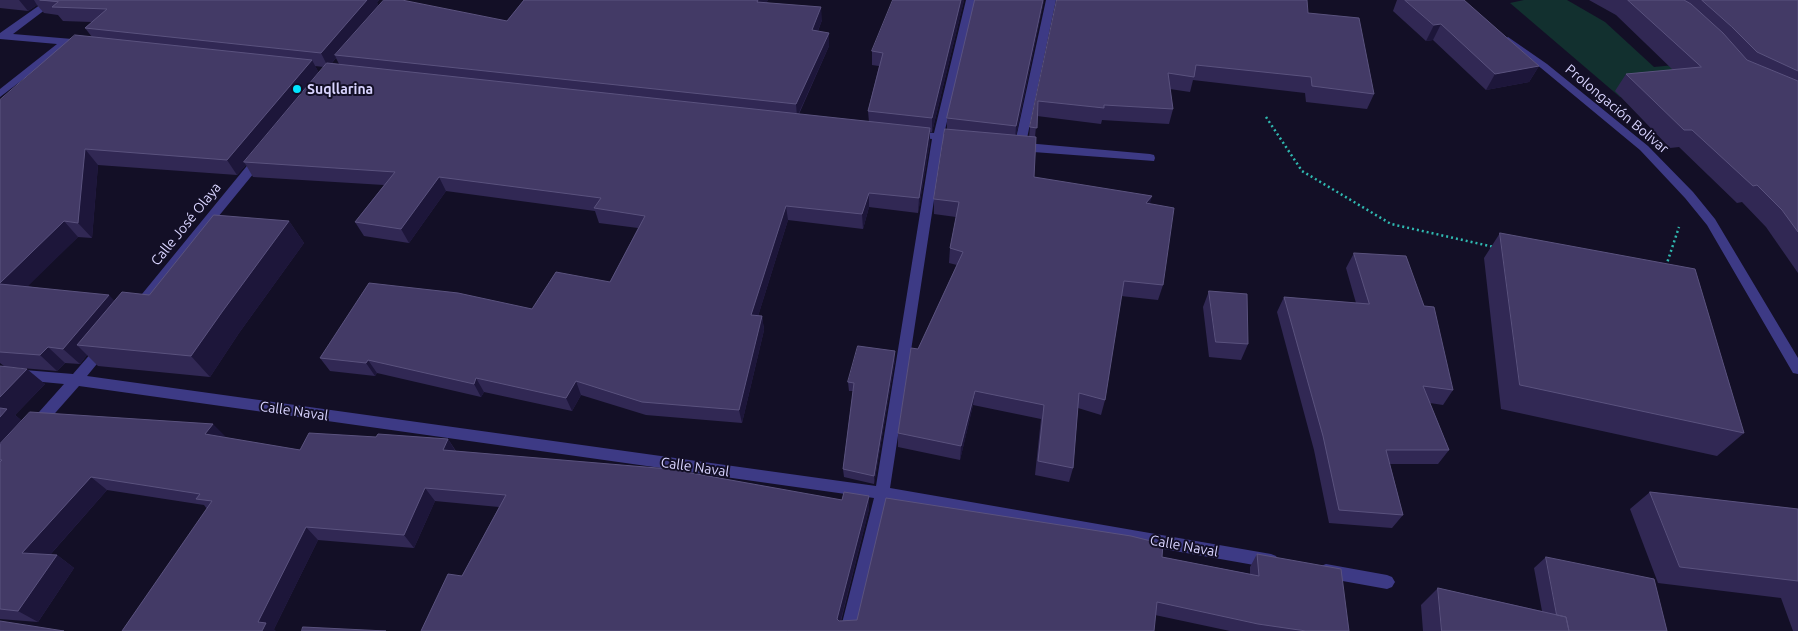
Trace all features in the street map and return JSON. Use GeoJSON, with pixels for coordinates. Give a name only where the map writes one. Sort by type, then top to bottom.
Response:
{"type":"FeatureCollection","features":[{"type":"Feature","properties":{"kind":"street"},"geometry":{"type":"LineString","coordinates":[[2,36],[53,0]]}},
{"type":"Feature","properties":{"kind":"street"},"geometry":{"type":"LineString","coordinates":[[848,631],[882,493],[938,137],[971,0]]}},
{"type":"Feature","properties":{"kind":"street"},"geometry":{"type":"LineString","coordinates":[[1051,0],[1016,146],[1150,158]]}},
{"type":"Feature","properties":{"kind":"street","name":"Prolongación Bolivar"},"geometry":{"type":"LineString","coordinates":[[1498,33],[1544,66],[1644,148],[1689,195],[1712,222],[1798,369]]}},
{"type":"Feature","properties":{"kind":"street"},"geometry":{"type":"LineString","coordinates":[[2,36],[95,45]]}},
{"type":"Feature","properties":{"kind":"street"},"geometry":{"type":"LineString","coordinates":[[0,94],[66,41]]}},
{"type":"Feature","properties":{"kind":"street"},"geometry":{"type":"LineString","coordinates":[[898,132],[965,140]]}},
{"type":"Feature","properties":{"kind":"street","name":"Calle José Olaya"},"geometry":{"type":"LineString","coordinates":[[127,320],[270,147]]}},
{"type":"Feature","properties":{"kind":"street"},"geometry":{"type":"LineString","coordinates":[[26,437],[114,335]]}},
{"type":"Feature","properties":{"kind":"street","name":"Calle Naval"},"geometry":{"type":"LineString","coordinates":[[0,373],[77,380],[882,493],[1280,563]]}},
{"type":"Feature","properties":{"kind":"street"},"geometry":{"type":"LineString","coordinates":[[1310,568],[1387,582]]}},
{"type":"Feature","properties":{"kind":"path"},"geometry":{"type":"LineString","coordinates":[[1266,117],[1302,171],[1391,224],[1496,247]]}},
{"type":"Feature","properties":{"kind":"path"},"geometry":{"type":"LineString","coordinates":[[1666,266],[1689,195]]}},
{"type":"Feature","properties":{"kind":"green space"},"geometry":{"type":"Polygon","coordinates":[[[1524,0],[1567,0],[1605,22],[1654,67],[1718,61],[1683,90],[1620,97],[1510,3],[1524,0]]]}},
{"type":"Feature","properties":{"kind":"building"},"geometry":{"type":"Polygon","coordinates":[[[40,0],[367,0],[321,53],[85,28],[107,9],[52,7],[58,2],[40,0]]]}},
{"type":"Feature","properties":{"kind":"building"},"geometry":{"type":"Polygon","coordinates":[[[384,0],[402,0],[507,21],[524,0],[758,0],[757,2],[821,7],[812,30],[829,33],[796,104],[335,55],[384,0]]]}},
{"type":"Feature","properties":{"kind":"building"},"geometry":{"type":"Polygon","coordinates":[[[893,0],[961,0],[932,118],[868,111],[883,53],[872,51],[893,0]]]}},
{"type":"Feature","properties":{"kind":"building"},"geometry":{"type":"Polygon","coordinates":[[[975,0],[1043,0],[1016,126],[947,118],[975,0]]]}},
{"type":"Feature","properties":{"kind":"building"},"geometry":{"type":"Polygon","coordinates":[[[1057,0],[1307,0],[1308,13],[1359,18],[1374,94],[1312,86],[1311,77],[1196,65],[1194,77],[1168,73],[1173,109],[1104,105],[1104,108],[1038,101],[1037,128],[1030,127],[1057,0]]]}},
{"type":"Feature","properties":{"kind":"building"},"geometry":{"type":"Polygon","coordinates":[[[1405,0],[1464,0],[1539,66],[1495,74],[1441,24],[1434,25],[1405,0]]]}},
{"type":"Feature","properties":{"kind":"building"},"geometry":{"type":"Polygon","coordinates":[[[1628,0],[1684,0],[1723,33],[1747,60],[1798,81],[1798,232],[1782,210],[1757,185],[1753,186],[1692,130],[1684,130],[1626,74],[1701,67],[1628,0]]]}},
{"type":"Feature","properties":{"kind":"building"},"geometry":{"type":"Polygon","coordinates":[[[1702,0],[1798,0],[1798,71],[1757,52],[1702,0]]]}},
{"type":"Feature","properties":{"kind":"building"},"geometry":{"type":"Polygon","coordinates":[[[75,35],[312,60],[227,160],[85,149],[78,223],[64,221],[0,283],[0,100],[75,35]]]}},
{"type":"Feature","properties":{"kind":"building"},"geometry":{"type":"Polygon","coordinates":[[[327,63],[930,128],[919,198],[869,193],[862,214],[786,206],[751,315],[762,316],[739,410],[642,402],[576,381],[566,398],[476,378],[474,384],[368,360],[366,363],[320,358],[369,283],[458,293],[532,309],[556,272],[610,282],[645,216],[594,208],[601,198],[439,177],[401,229],[355,222],[395,172],[244,162],[327,63]]]}},
{"type":"Feature","properties":{"kind":"building"},"geometry":{"type":"Polygon","coordinates":[[[945,129],[1036,137],[1034,177],[1152,196],[1146,203],[1174,208],[1163,285],[1124,281],[1105,400],[1079,393],[1073,468],[1038,461],[1044,405],[975,391],[961,446],[898,433],[911,348],[918,349],[963,252],[950,248],[959,202],[934,199],[945,129]]]}},
{"type":"Feature","properties":{"kind":"building"},"geometry":{"type":"Polygon","coordinates":[[[214,215],[289,221],[191,356],[77,345],[122,292],[149,295],[214,215]]]}},
{"type":"Feature","properties":{"kind":"building"},"geometry":{"type":"Polygon","coordinates":[[[1500,233],[1695,269],[1744,433],[1520,385],[1500,233]]]}},
{"type":"Feature","properties":{"kind":"building"},"geometry":{"type":"Polygon","coordinates":[[[1354,253],[1406,256],[1424,306],[1434,307],[1453,390],[1423,386],[1449,450],[1386,450],[1403,515],[1339,510],[1323,436],[1284,297],[1369,304],[1354,253]]]}},
{"type":"Feature","properties":{"kind":"building"},"geometry":{"type":"Polygon","coordinates":[[[0,284],[109,295],[63,349],[48,347],[40,355],[0,352],[0,284]]]}},
{"type":"Feature","properties":{"kind":"building"},"geometry":{"type":"Polygon","coordinates":[[[1209,291],[1247,294],[1248,344],[1216,342],[1209,291]]]}},
{"type":"Feature","properties":{"kind":"building"},"geometry":{"type":"Polygon","coordinates":[[[858,346],[895,351],[874,476],[843,469],[854,383],[848,382],[858,346]]]}},
{"type":"Feature","properties":{"kind":"building"},"geometry":{"type":"Polygon","coordinates":[[[0,366],[27,369],[0,397],[0,366]]]}},
{"type":"Feature","properties":{"kind":"building"},"geometry":{"type":"Polygon","coordinates":[[[0,408],[7,409],[0,417],[0,408]]]}},
{"type":"Feature","properties":{"kind":"building"},"geometry":{"type":"Polygon","coordinates":[[[30,412],[213,424],[205,434],[300,450],[309,433],[376,437],[378,434],[448,439],[443,450],[669,469],[842,500],[844,492],[869,496],[837,619],[839,621],[857,620],[886,498],[1131,536],[1163,544],[1162,557],[1259,576],[1257,554],[1341,569],[1349,631],[1306,631],[1258,624],[1157,602],[1154,631],[421,631],[448,574],[462,576],[506,495],[425,488],[404,535],[306,527],[258,622],[266,623],[262,631],[122,631],[212,501],[196,499],[200,494],[91,477],[22,553],[57,555],[18,611],[0,609],[0,462],[2,460],[0,460],[0,444],[30,412]]]}},
{"type":"Feature","properties":{"kind":"building"},"geometry":{"type":"Polygon","coordinates":[[[1650,492],[1798,509],[1798,581],[1680,567],[1650,492]]]}},
{"type":"Feature","properties":{"kind":"building"},"geometry":{"type":"Polygon","coordinates":[[[1546,557],[1654,579],[1667,631],[1569,631],[1566,617],[1557,615],[1546,557]]]}},
{"type":"Feature","properties":{"kind":"building"},"geometry":{"type":"Polygon","coordinates":[[[1438,588],[1566,617],[1569,631],[1442,631],[1438,588]]]}},
{"type":"Feature","properties":{"kind":"building"},"geometry":{"type":"Polygon","coordinates":[[[0,621],[64,631],[0,631],[0,621]]]}},
{"type":"Feature","properties":{"kind":"building"},"geometry":{"type":"Polygon","coordinates":[[[303,627],[386,631],[302,631],[303,627]]]}},
{"type":"Feature","properties":{"kind":"place","name":"Suqllarina"},"geometry":{"type":"Point","coordinates":[297,89]}}]}
